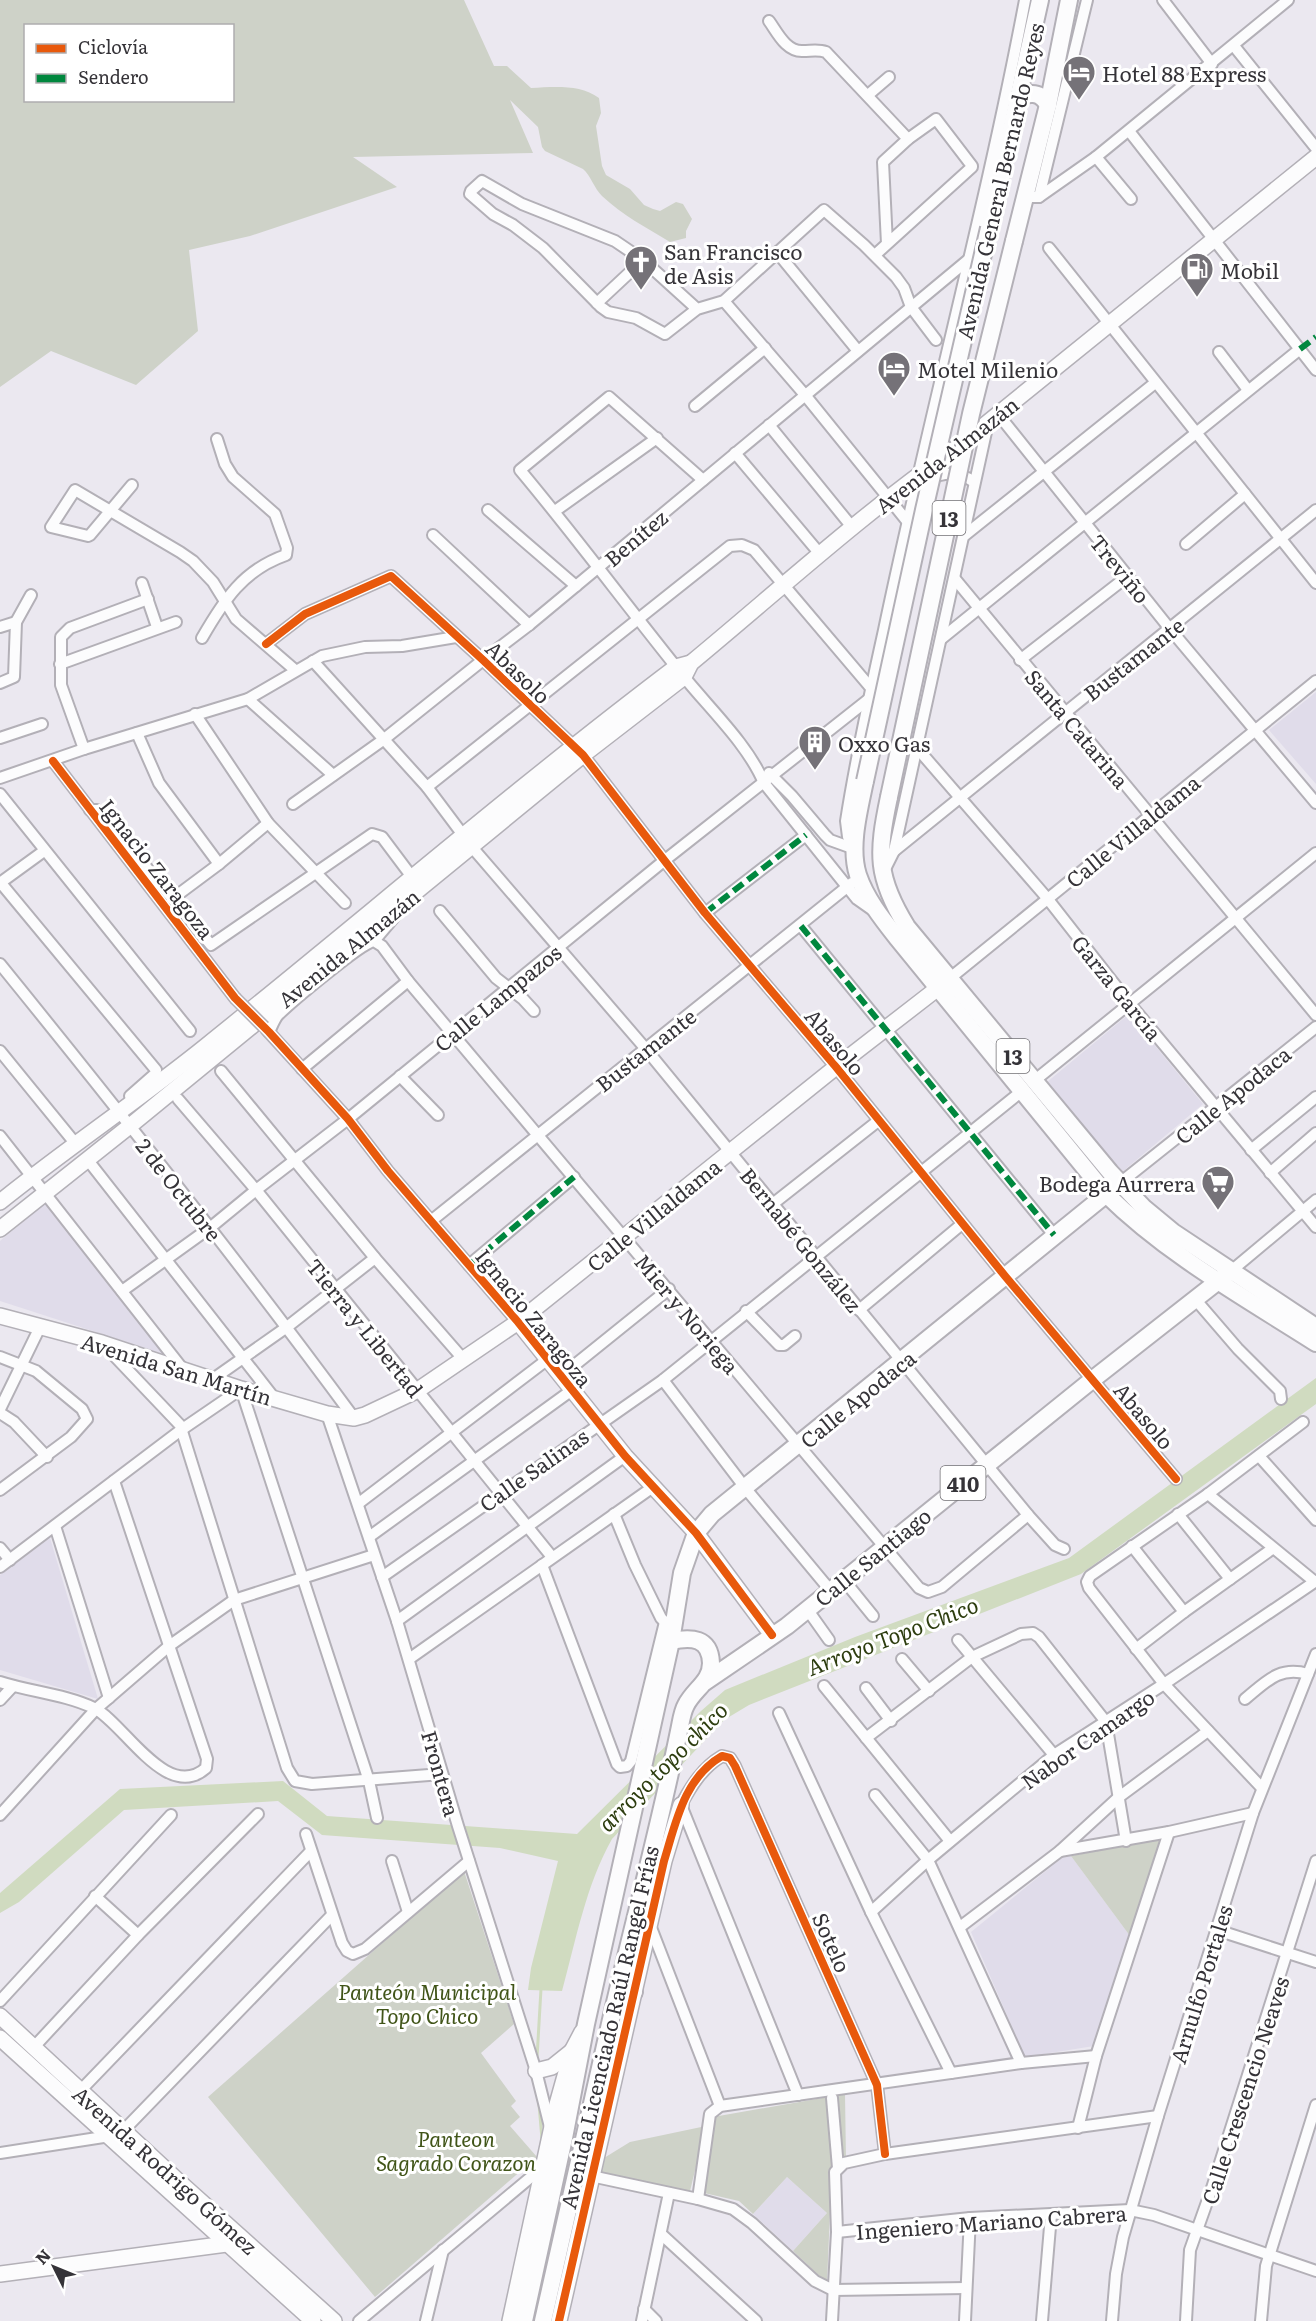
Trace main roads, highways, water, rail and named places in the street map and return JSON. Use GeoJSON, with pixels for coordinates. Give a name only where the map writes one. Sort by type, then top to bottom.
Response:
{"type":"FeatureCollection","features":[{"type":"Feature","properties":{"kind":"main road","name":"Avenida General Bernardo Reyes"},"geometry":{"type":"LineString","coordinates":[[1040,0],[1016,99],[1004,134],[989,228],[865,781],[855,847],[853,882],[877,912],[944,984],[1028,1086],[1106,1194],[1132,1220],[1164,1245],[1225,1276],[1316,1328]]}},
{"type":"Feature","properties":{"kind":"main road","name":"Avenida General Bernardo Reyes"},"geometry":{"type":"LineString","coordinates":[[944,984],[893,905],[882,874],[880,851],[889,798],[971,414],[1014,241],[1032,197],[1069,0]]}},
{"type":"Feature","properties":{"kind":"main road"},"geometry":{"type":"LineString","coordinates":[[1016,99],[1029,93],[1035,94],[1048,105]]}},
{"type":"Feature","properties":{"kind":"main road","name":"Avenida Almazán"},"geometry":{"type":"LineString","coordinates":[[0,1229],[131,1125],[407,898],[467,841],[684,669],[852,527],[993,418],[1316,157]]}},
{"type":"Feature","properties":{"kind":"main road","name":"Avenida Almazán"},"geometry":{"type":"LineString","coordinates":[[0,1202],[118,1109],[166,1077],[412,877],[467,841]]}},
{"type":"Feature","properties":{"kind":"main road","name":"Calle Villaldama"},"geometry":{"type":"LineString","coordinates":[[354,1418],[377,1410],[418,1390],[518,1322],[836,1067],[944,984]]}},
{"type":"Feature","properties":{"kind":"main road","name":"Avenida General Bernardo Reyes"},"geometry":{"type":"LineString","coordinates":[[1028,1086],[1161,1223],[1225,1276],[1316,1343]]}},
{"type":"Feature","properties":{"kind":"main road","name":"Calle Apodaca"},"geometry":{"type":"LineString","coordinates":[[524,2321],[558,2135],[586,2024],[671,1641],[669,1622],[696,1533],[712,1514],[746,1489],[1120,1183]]}},
{"type":"Feature","properties":{"kind":"main road","name":"Calle Santiago"},"geometry":{"type":"LineString","coordinates":[[705,1682],[807,1609],[1225,1276]]}},
{"type":"Feature","properties":{"kind":"main road","name":"Avenida San Martín"},"geometry":{"type":"LineString","coordinates":[[0,1316],[102,1343],[276,1400],[327,1414],[354,1418]]}},
{"type":"Feature","properties":{"kind":"main road","name":"Ignacio Zaragoza"},"geometry":{"type":"LineString","coordinates":[[518,1322],[626,1456],[696,1533],[772,1635]]}},
{"type":"Feature","properties":{"kind":"main road"},"geometry":{"type":"LineString","coordinates":[[671,1641],[692,1638],[705,1646],[711,1661],[711,1671],[705,1682]]}},
{"type":"Feature","properties":{"kind":"main road","name":"410"},"geometry":{"type":"LineString","coordinates":[[543,2321],[666,1796],[681,1722],[687,1704],[705,1682]]}},
{"type":"Feature","properties":{"kind":"main road","name":"Avenida Licenciado Raúl Rangel Frías"},"geometry":{"type":"LineString","coordinates":[[559,2321],[664,1861],[681,1805]]}},
{"type":"Feature","properties":{"kind":"main road"},"geometry":{"type":"LineString","coordinates":[[632,1935],[634,1953],[631,1981],[634,1992]]}},
{"type":"Feature","properties":{"kind":"main road","name":"Avenida Rodrigo Gómez"},"geometry":{"type":"LineString","coordinates":[[0,2016],[80,2091],[117,2134]]}},
{"type":"Feature","properties":{"kind":"main road","name":"Avenida Licenciado Raúl Rangel Frías"},"geometry":{"type":"LineString","coordinates":[[510,2321],[545,2166],[558,2135],[556,2108],[572,2051],[586,2024]]}},
{"type":"Feature","properties":{"kind":"main road","name":"Avenida Rodrigo Gómez"},"geometry":{"type":"LineString","coordinates":[[0,2038],[117,2134],[173,2185],[246,2241],[334,2321]]}},
{"type":"Feature","properties":{"kind":"main road"},"geometry":{"type":"LineString","coordinates":[[536,2071],[556,2065],[572,2051]]}},
{"type":"Feature","properties":{"kind":"main road","name":"Avenida Rodrigo Gómez"},"geometry":{"type":"LineString","coordinates":[[173,2185],[227,2244],[313,2321]]}},
{"type":"Feature","properties":{"kind":"main road"},"geometry":{"type":"LineString","coordinates":[[0,2274],[246,2241]]}},
{"type":"Feature","properties":{"kind":"water"},"geometry":{"type":"Polygon","coordinates":[[[1316,1378],[1316,1404],[1081,1574],[749,1705],[724,1720],[612,1839],[588,1894],[562,1991],[528,1990],[531,1968],[558,1861],[500,1848],[322,1835],[278,1801],[124,1810],[19,1902],[0,1913],[0,1893],[120,1789],[283,1781],[327,1816],[577,1834],[725,1690],[855,1637],[1069,1558],[1316,1378]]]}},
{"type":"Feature","properties":{"kind":"waterway"},"geometry":{"type":"LineString","coordinates":[[537,2058],[541,1989]]}},
{"type":"Feature","properties":{"kind":"waterway"},"geometry":{"type":"LineString","coordinates":[[539,2104],[542,2139]]}},
{"type":"Feature","properties":{"kind":"place","name":"Hotel 88 Express"},"geometry":{"type":"Point","coordinates":[1079,101]}},
{"type":"Feature","properties":{"kind":"place","name":"San Francisco de Asis"},"geometry":{"type":"Point","coordinates":[641,291]}},
{"type":"Feature","properties":{"kind":"place","name":"Mobil"},"geometry":{"type":"Point","coordinates":[1197,298]}},
{"type":"Feature","properties":{"kind":"place","name":"Motel Milenio"},"geometry":{"type":"Point","coordinates":[894,397]}},
{"type":"Feature","properties":{"kind":"place","name":"Oxxo Gas"},"geometry":{"type":"Point","coordinates":[815,771]}},
{"type":"Feature","properties":{"kind":"place","name":"Bodega Aurrera"},"geometry":{"type":"Point","coordinates":[1218,1211]}},
{"type":"Feature","properties":{"kind":"water label","name":"Arroyo Topo Chico"},"geometry":{"type":"Point","coordinates":[892,1635]}},
{"type":"Feature","properties":{"kind":"water label","name":"arroyo topo chico"},"geometry":{"type":"Point","coordinates":[662,1766]}},
{"type":"Feature","properties":{"kind":"park label","name":"Panteón Municipal Topo Chico"},"geometry":{"type":"Point","coordinates":[427,2002]}},
{"type":"Feature","properties":{"kind":"park label","name":"Panteon Sagrado Corazon"},"geometry":{"type":"Point","coordinates":[456,2149]}}]}
